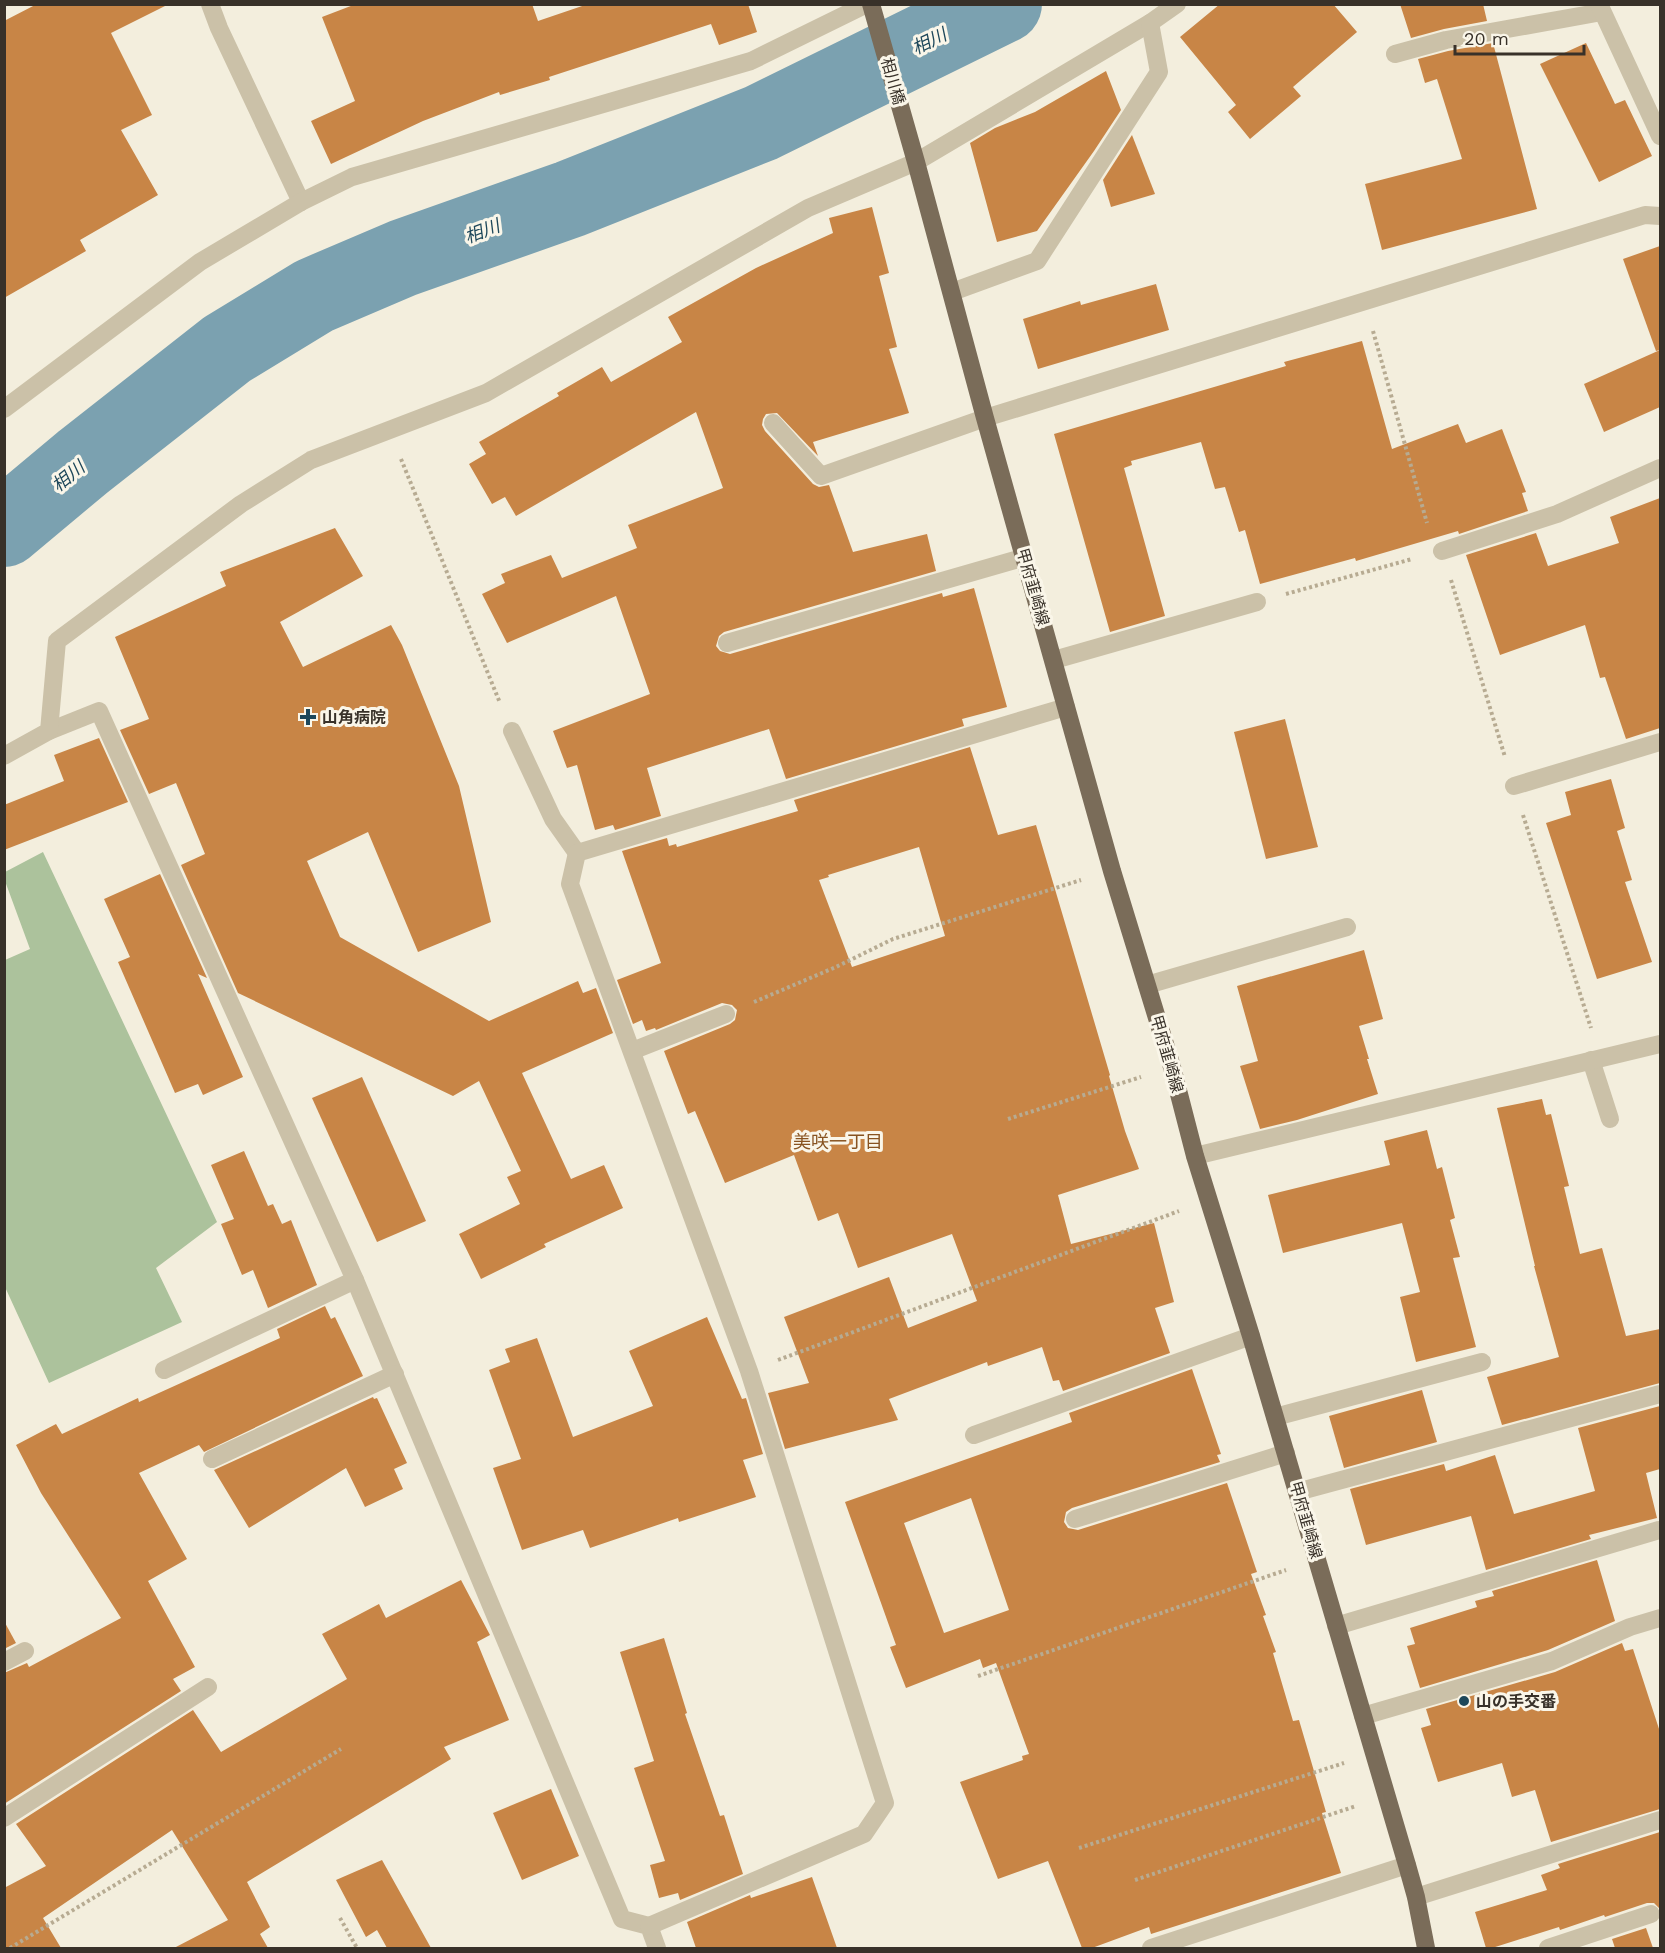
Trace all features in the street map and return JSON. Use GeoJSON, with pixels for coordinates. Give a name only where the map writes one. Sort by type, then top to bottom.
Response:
{"type":"FeatureCollection","features":[{"type":"Feature","properties":{"kind":"main road","name":"相川橋"},"geometry":{"type":"LineString","coordinates":[[869,4],[915,160]]}},
{"type":"Feature","properties":{"kind":"main road","name":"甲府韮崎線"},"geometry":{"type":"LineString","coordinates":[[915,160],[1112,871],[1407,1865],[1426,1948]]}},
{"type":"Feature","properties":{"kind":"street"},"geometry":{"type":"LineString","coordinates":[[210,4],[219,28],[301,202]]}},
{"type":"Feature","properties":{"kind":"street"},"geometry":{"type":"LineString","coordinates":[[4,409],[200,262],[301,202],[352,177],[751,61],[869,4]]}},
{"type":"Feature","properties":{"kind":"street"},"geometry":{"type":"LineString","coordinates":[[49,731],[57,641],[241,504],[311,460],[486,393],[808,208],[915,160],[1150,23],[1177,4]]}},
{"type":"Feature","properties":{"kind":"street"},"geometry":{"type":"LineString","coordinates":[[1395,54],[1446,40],[1601,8],[1660,136]]}},
{"type":"Feature","properties":{"kind":"street"},"geometry":{"type":"LineString","coordinates":[[952,292],[1037,261],[1159,72],[1150,23]]}},
{"type":"Feature","properties":{"kind":"street"},"geometry":{"type":"LineString","coordinates":[[773,423],[822,476],[985,418],[1645,215],[1660,216]]}},
{"type":"Feature","properties":{"kind":"street"},"geometry":{"type":"LineString","coordinates":[[1438,552],[1557,514],[1660,468]]}},
{"type":"Feature","properties":{"kind":"street"},"geometry":{"type":"LineString","coordinates":[[727,643],[1025,557]]}},
{"type":"Feature","properties":{"kind":"street"},"geometry":{"type":"LineString","coordinates":[[1054,660],[1257,602]]}},
{"type":"Feature","properties":{"kind":"street"},"geometry":{"type":"LineString","coordinates":[[577,853],[1066,707]]}},
{"type":"Feature","properties":{"kind":"street"},"geometry":{"type":"LineString","coordinates":[[4,756],[49,731],[99,711],[355,1280],[622,1919],[649,1926],[864,1833],[885,1803],[749,1371],[570,884],[577,853],[553,819],[512,731]]}},
{"type":"Feature","properties":{"kind":"street"},"geometry":{"type":"LineString","coordinates":[[1514,786],[1660,742]]}},
{"type":"Feature","properties":{"kind":"street"},"geometry":{"type":"LineString","coordinates":[[1147,984],[1347,927]]}},
{"type":"Feature","properties":{"kind":"street"},"geometry":{"type":"LineString","coordinates":[[632,1052],[726,1014]]}},
{"type":"Feature","properties":{"kind":"street"},"geometry":{"type":"LineString","coordinates":[[1195,1156],[1660,1044]]}},
{"type":"Feature","properties":{"kind":"street"},"geometry":{"type":"LineString","coordinates":[[1591,1060],[1610,1119]]}},
{"type":"Feature","properties":{"kind":"street"},"geometry":{"type":"LineString","coordinates":[[164,1370],[355,1280]]}},
{"type":"Feature","properties":{"kind":"street"},"geometry":{"type":"LineString","coordinates":[[974,1435],[1251,1336]]}},
{"type":"Feature","properties":{"kind":"street"},"geometry":{"type":"LineString","coordinates":[[1275,1417],[1482,1362]]}},
{"type":"Feature","properties":{"kind":"street"},"geometry":{"type":"LineString","coordinates":[[212,1459],[395,1374]]}},
{"type":"Feature","properties":{"kind":"street"},"geometry":{"type":"LineString","coordinates":[[1298,1492],[1660,1394]]}},
{"type":"Feature","properties":{"kind":"street"},"geometry":{"type":"LineString","coordinates":[[1075,1518],[1286,1453]]}},
{"type":"Feature","properties":{"kind":"street"},"geometry":{"type":"LineString","coordinates":[[1336,1626],[1659,1530]]}},
{"type":"Feature","properties":{"kind":"street"},"geometry":{"type":"LineString","coordinates":[[1363,1716],[1552,1661],[1630,1628],[1660,1618]]}},
{"type":"Feature","properties":{"kind":"street"},"geometry":{"type":"LineString","coordinates":[[4,1662],[25,1651]]}},
{"type":"Feature","properties":{"kind":"street"},"geometry":{"type":"LineString","coordinates":[[4,1818],[208,1687]]}},
{"type":"Feature","properties":{"kind":"street"},"geometry":{"type":"LineString","coordinates":[[1416,1897],[1660,1820]]}},
{"type":"Feature","properties":{"kind":"street"},"geometry":{"type":"LineString","coordinates":[[1151,1948],[1407,1865]]}},
{"type":"Feature","properties":{"kind":"street"},"geometry":{"type":"LineString","coordinates":[[1548,1948],[1651,1914]]}},
{"type":"Feature","properties":{"kind":"street"},"geometry":{"type":"LineString","coordinates":[[649,1926],[657,1948]]}},
{"type":"Feature","properties":{"kind":"path"},"geometry":{"type":"LineString","coordinates":[[1257,602],[1438,552],[1365,301]]}},
{"type":"Feature","properties":{"kind":"path"},"geometry":{"type":"LineString","coordinates":[[389,430],[512,731]]}},
{"type":"Feature","properties":{"kind":"path"},"geometry":{"type":"LineString","coordinates":[[726,1014],[836,967],[893,939],[1112,871]]}},
{"type":"Feature","properties":{"kind":"path"},"geometry":{"type":"LineString","coordinates":[[1008,1119],[1172,1067]]}},
{"type":"Feature","properties":{"kind":"path"},"geometry":{"type":"LineString","coordinates":[[749,1371],[1209,1200]]}},
{"type":"Feature","properties":{"kind":"path"},"geometry":{"type":"LineString","coordinates":[[978,1676],[1317,1559]]}},
{"type":"Feature","properties":{"kind":"path"},"geometry":{"type":"LineString","coordinates":[[10,1948],[341,1749]]}},
{"type":"Feature","properties":{"kind":"path"},"geometry":{"type":"LineString","coordinates":[[1079,1848],[1374,1753]]}},
{"type":"Feature","properties":{"kind":"path"},"geometry":{"type":"LineString","coordinates":[[1135,1880],[1386,1796]]}},
{"type":"Feature","properties":{"kind":"path"},"geometry":{"type":"LineString","coordinates":[[340,1918],[357,1948]]}},
{"type":"Feature","properties":{"kind":"green space"},"geometry":{"type":"Polygon","coordinates":[[[43,852],[217,1222],[156,1268],[182,1322],[49,1383],[5,1287],[5,960],[30,949],[5,881],[5,872],[43,852]]]}},
{"type":"Feature","properties":{"kind":"building"},"geometry":{"type":"Polygon","coordinates":[[[37,4],[169,4],[111,33],[152,115],[121,130],[158,195],[80,240],[86,251],[4,298],[4,21],[37,4]]]}},
{"type":"Feature","properties":{"kind":"building"},"geometry":{"type":"Polygon","coordinates":[[[356,4],[532,4],[538,21],[588,4],[748,4],[757,32],[719,45],[711,24],[549,77],[550,80],[500,95],[499,92],[423,121],[331,164],[311,121],[355,101],[322,17],[356,4]]]}},
{"type":"Feature","properties":{"kind":"building"},"geometry":{"type":"Polygon","coordinates":[[[1220,4],[1333,4],[1357,32],[1293,87],[1301,96],[1250,139],[1228,112],[1236,105],[1180,37],[1220,4]]]}},
{"type":"Feature","properties":{"kind":"building"},"geometry":{"type":"Polygon","coordinates":[[[1400,4],[1483,4],[1487,21],[1411,38],[1400,4]]]}},
{"type":"Feature","properties":{"kind":"building"},"geometry":{"type":"Polygon","coordinates":[[[1493,43],[1537,209],[1382,250],[1365,184],[1462,159],[1437,79],[1425,83],[1418,59],[1493,43]]]}},
{"type":"Feature","properties":{"kind":"building"},"geometry":{"type":"Polygon","coordinates":[[[1586,43],[1615,104],[1625,100],[1652,156],[1599,182],[1540,64],[1586,43]]]}},
{"type":"Feature","properties":{"kind":"building"},"geometry":{"type":"Polygon","coordinates":[[[1106,71],[1121,110],[1037,231],[997,242],[970,143],[995,128],[1035,112],[1106,71]]]}},
{"type":"Feature","properties":{"kind":"building"},"geometry":{"type":"Polygon","coordinates":[[[1132,135],[1155,194],[1111,207],[1103,180],[1132,135]]]}},
{"type":"Feature","properties":{"kind":"building"},"geometry":{"type":"Polygon","coordinates":[[[872,207],[889,273],[879,276],[897,347],[889,349],[909,413],[813,442],[818,456],[777,413],[766,414],[762,425],[813,484],[819,487],[829,485],[853,552],[927,534],[936,571],[724,632],[719,636],[716,646],[720,651],[730,654],[942,593],[943,597],[974,588],[1007,707],[962,719],[964,726],[786,779],[769,729],[647,768],[661,816],[615,830],[613,825],[595,830],[577,765],[567,768],[553,731],[650,694],[616,596],[507,643],[482,594],[505,583],[501,574],[551,555],[562,578],[637,548],[628,525],[723,488],[696,412],[516,516],[505,497],[492,504],[469,464],[486,454],[479,442],[559,396],[557,393],[602,367],[611,382],[682,342],[668,317],[756,268],[833,233],[829,218],[872,207]]]}},
{"type":"Feature","properties":{"kind":"building"},"geometry":{"type":"Polygon","coordinates":[[[1660,246],[1660,350],[1656,351],[1623,259],[1660,246]]]}},
{"type":"Feature","properties":{"kind":"building"},"geometry":{"type":"Polygon","coordinates":[[[1156,284],[1169,330],[1038,369],[1023,319],[1080,301],[1081,305],[1156,284]]]}},
{"type":"Feature","properties":{"kind":"building"},"geometry":{"type":"Polygon","coordinates":[[[1362,341],[1392,449],[1458,424],[1466,443],[1502,429],[1526,492],[1522,493],[1528,511],[1459,534],[1458,531],[1356,561],[1355,558],[1260,584],[1245,530],[1239,532],[1225,487],[1215,489],[1201,442],[1131,461],[1132,465],[1124,468],[1165,616],[1110,632],[1054,434],[1286,366],[1284,362],[1362,341]]]}},
{"type":"Feature","properties":{"kind":"building"},"geometry":{"type":"Polygon","coordinates":[[[1660,350],[1660,407],[1604,432],[1584,384],[1660,350]]]}},
{"type":"Feature","properties":{"kind":"building"},"geometry":{"type":"Polygon","coordinates":[[[1660,498],[1660,728],[1626,739],[1605,677],[1600,678],[1585,625],[1500,655],[1466,555],[1536,533],[1548,566],[1619,543],[1610,517],[1660,498]]]}},
{"type":"Feature","properties":{"kind":"building"},"geometry":{"type":"Polygon","coordinates":[[[335,528],[363,576],[280,622],[303,667],[391,625],[402,645],[459,786],[491,922],[418,952],[368,832],[307,861],[340,937],[489,1021],[578,981],[583,993],[596,988],[613,1033],[522,1073],[571,1179],[604,1165],[623,1208],[544,1244],[546,1247],[481,1279],[459,1234],[520,1204],[507,1177],[521,1171],[479,1081],[453,1096],[238,993],[181,865],[205,854],[176,783],[149,794],[120,730],[149,719],[115,637],[226,586],[220,572],[335,528]]]}},
{"type":"Feature","properties":{"kind":"building"},"geometry":{"type":"Polygon","coordinates":[[[1285,719],[1318,847],[1266,859],[1234,732],[1285,719]]]}},
{"type":"Feature","properties":{"kind":"building"},"geometry":{"type":"Polygon","coordinates":[[[99,738],[128,802],[4,850],[4,805],[64,781],[54,755],[99,738]]]}},
{"type":"Feature","properties":{"kind":"building"},"geometry":{"type":"Polygon","coordinates":[[[970,747],[998,835],[1036,825],[1125,1131],[1139,1169],[1058,1195],[1071,1244],[1154,1223],[1174,1302],[1155,1308],[1170,1353],[1063,1391],[1059,1380],[1053,1381],[1042,1347],[988,1366],[987,1362],[889,1399],[898,1420],[785,1449],[768,1393],[809,1383],[784,1317],[889,1277],[908,1328],[977,1301],[952,1234],[858,1268],[838,1213],[818,1221],[794,1155],[725,1183],[695,1111],[688,1114],[664,1051],[730,1024],[735,1020],[737,1010],[732,1005],[722,1003],[656,1030],[655,1028],[646,1031],[642,1020],[633,1024],[617,980],[661,963],[622,851],[667,838],[669,846],[676,844],[677,847],[798,811],[794,800],[970,747]],[[919,847],[828,875],[829,877],[819,880],[852,967],[945,936],[919,847]]]}},
{"type":"Feature","properties":{"kind":"building"},"geometry":{"type":"Polygon","coordinates":[[[1611,779],[1625,828],[1617,831],[1632,880],[1625,882],[1652,962],[1597,979],[1546,823],[1571,815],[1565,792],[1611,779]]]}},
{"type":"Feature","properties":{"kind":"building"},"geometry":{"type":"Polygon","coordinates":[[[160,874],[207,978],[198,974],[243,1077],[203,1095],[198,1084],[175,1093],[118,962],[130,957],[104,899],[160,874]]]}},
{"type":"Feature","properties":{"kind":"building"},"geometry":{"type":"Polygon","coordinates":[[[1364,950],[1383,1019],[1359,1026],[1378,1094],[1297,1120],[1260,1129],[1240,1066],[1258,1061],[1237,986],[1364,950]]]}},
{"type":"Feature","properties":{"kind":"building"},"geometry":{"type":"Polygon","coordinates":[[[362,1077],[426,1221],[377,1242],[312,1098],[362,1077]]]}},
{"type":"Feature","properties":{"kind":"building"},"geometry":{"type":"Polygon","coordinates":[[[1542,1099],[1546,1115],[1551,1114],[1569,1186],[1564,1187],[1580,1254],[1602,1248],[1626,1336],[1660,1329],[1660,1383],[1502,1425],[1487,1377],[1559,1357],[1534,1266],[1497,1108],[1542,1099]]]}},
{"type":"Feature","properties":{"kind":"building"},"geometry":{"type":"Polygon","coordinates":[[[1427,1130],[1437,1169],[1442,1167],[1455,1218],[1450,1220],[1460,1257],[1453,1258],[1476,1347],[1416,1362],[1400,1297],[1420,1292],[1402,1223],[1283,1253],[1268,1195],[1390,1165],[1384,1141],[1427,1130]]]}},
{"type":"Feature","properties":{"kind":"building"},"geometry":{"type":"Polygon","coordinates":[[[244,1151],[268,1206],[273,1204],[282,1224],[291,1220],[317,1285],[268,1308],[253,1270],[242,1275],[221,1224],[234,1219],[211,1165],[244,1151]]]}},
{"type":"Feature","properties":{"kind":"building"},"geometry":{"type":"Polygon","coordinates":[[[325,1306],[331,1319],[335,1317],[363,1376],[204,1452],[199,1445],[139,1473],[187,1559],[148,1581],[195,1667],[173,1679],[181,1691],[4,1804],[4,1673],[27,1663],[29,1667],[121,1618],[41,1493],[16,1445],[56,1424],[62,1434],[138,1398],[139,1402],[280,1338],[277,1329],[325,1306]]]}},
{"type":"Feature","properties":{"kind":"building"},"geometry":{"type":"Polygon","coordinates":[[[707,1317],[742,1399],[746,1398],[763,1454],[743,1460],[756,1497],[679,1522],[678,1518],[590,1548],[583,1530],[522,1550],[493,1468],[521,1459],[489,1370],[510,1362],[505,1349],[537,1338],[573,1437],[653,1406],[629,1351],[707,1317]]]}},
{"type":"Feature","properties":{"kind":"building"},"geometry":{"type":"Polygon","coordinates":[[[1192,1369],[1221,1454],[1217,1455],[1220,1462],[1072,1508],[1066,1512],[1064,1522],[1068,1528],[1078,1530],[1227,1483],[1257,1572],[1251,1574],[1266,1615],[1263,1616],[1276,1652],[1273,1653],[1293,1721],[1299,1720],[1326,1812],[1322,1813],[1341,1873],[1151,1934],[1149,1927],[1092,1948],[1082,1948],[1048,1861],[998,1879],[960,1782],[1023,1760],[1022,1756],[1029,1754],[996,1663],[983,1668],[980,1659],[906,1688],[890,1647],[896,1645],[845,1502],[1072,1422],[1069,1413],[1192,1369]],[[971,1498],[904,1523],[944,1633],[1009,1610],[971,1498]]]}},
{"type":"Feature","properties":{"kind":"building"},"geometry":{"type":"Polygon","coordinates":[[[1422,1390],[1437,1442],[1344,1468],[1329,1416],[1422,1390]]]}},
{"type":"Feature","properties":{"kind":"building"},"geometry":{"type":"Polygon","coordinates":[[[373,1397],[377,1398],[407,1463],[394,1469],[403,1489],[365,1507],[346,1468],[249,1528],[214,1470],[373,1397]]]}},
{"type":"Feature","properties":{"kind":"building"},"geometry":{"type":"Polygon","coordinates":[[[1660,1406],[1660,1469],[1646,1473],[1657,1518],[1589,1535],[1591,1539],[1486,1570],[1471,1516],[1366,1545],[1350,1489],[1444,1464],[1446,1471],[1495,1455],[1514,1514],[1595,1491],[1578,1428],[1660,1406]]]}},
{"type":"Feature","properties":{"kind":"building"},"geometry":{"type":"Polygon","coordinates":[[[1597,1560],[1615,1621],[1548,1650],[1420,1688],[1407,1646],[1415,1644],[1410,1628],[1477,1607],[1475,1601],[1494,1596],[1492,1591],[1597,1560]]]}},
{"type":"Feature","properties":{"kind":"building"},"geometry":{"type":"Polygon","coordinates":[[[461,1580],[490,1635],[477,1642],[509,1720],[444,1747],[451,1759],[247,1882],[270,1927],[260,1934],[268,1948],[174,1948],[228,1920],[172,1830],[43,1918],[61,1948],[4,1948],[4,1888],[46,1866],[16,1824],[193,1710],[221,1752],[347,1679],[322,1634],[379,1604],[386,1618],[461,1580]]]}},
{"type":"Feature","properties":{"kind":"building"},"geometry":{"type":"Polygon","coordinates":[[[4,1621],[16,1643],[4,1649],[4,1621]]]}},
{"type":"Feature","properties":{"kind":"building"},"geometry":{"type":"Polygon","coordinates":[[[664,1638],[687,1713],[685,1714],[720,1816],[724,1815],[743,1874],[680,1900],[678,1893],[659,1898],[650,1865],[665,1861],[634,1768],[654,1761],[620,1652],[664,1638]]]}},
{"type":"Feature","properties":{"kind":"building"},"geometry":{"type":"Polygon","coordinates":[[[1622,1643],[1625,1651],[1633,1649],[1660,1732],[1660,1809],[1551,1842],[1535,1790],[1512,1797],[1502,1763],[1438,1782],[1421,1728],[1431,1725],[1426,1709],[1555,1672],[1622,1643]]]}},
{"type":"Feature","properties":{"kind":"building"},"geometry":{"type":"Polygon","coordinates":[[[551,1789],[579,1856],[522,1880],[493,1813],[551,1789]]]}},
{"type":"Feature","properties":{"kind":"building"},"geometry":{"type":"Polygon","coordinates":[[[1660,1832],[1660,1909],[1654,1903],[1647,1903],[1560,1930],[1559,1927],[1486,1948],[1475,1912],[1547,1890],[1541,1875],[1560,1868],[1558,1864],[1660,1832]]]}},
{"type":"Feature","properties":{"kind":"building"},"geometry":{"type":"Polygon","coordinates":[[[382,1860],[431,1948],[387,1948],[377,1930],[366,1937],[336,1880],[382,1860]]]}},
{"type":"Feature","properties":{"kind":"building"},"geometry":{"type":"Polygon","coordinates":[[[812,1877],[837,1948],[696,1948],[687,1922],[750,1895],[751,1898],[812,1877]]]}},
{"type":"Feature","properties":{"kind":"building"},"geometry":{"type":"Polygon","coordinates":[[[1646,1928],[1653,1948],[1615,1948],[1612,1939],[1646,1928]]]}},
{"type":"Feature","properties":{"kind":"waterway","name":"相川"},"geometry":{"type":"LineString","coordinates":[[4,528],[83,462],[227,349],[314,296],[403,258],[570,199],[761,123],[1003,4]]}},
{"type":"Feature","properties":{"kind":"place","name":"山角病院"},"geometry":{"type":"Point","coordinates":[308,717]}},
{"type":"Feature","properties":{"kind":"place","name":"山の手交番"},"geometry":{"type":"Point","coordinates":[1464,1701]}},
{"type":"Feature","properties":{"kind":"district","name":"美咲一丁目"},"geometry":{"type":"Point","coordinates":[838,1141]}}]}
